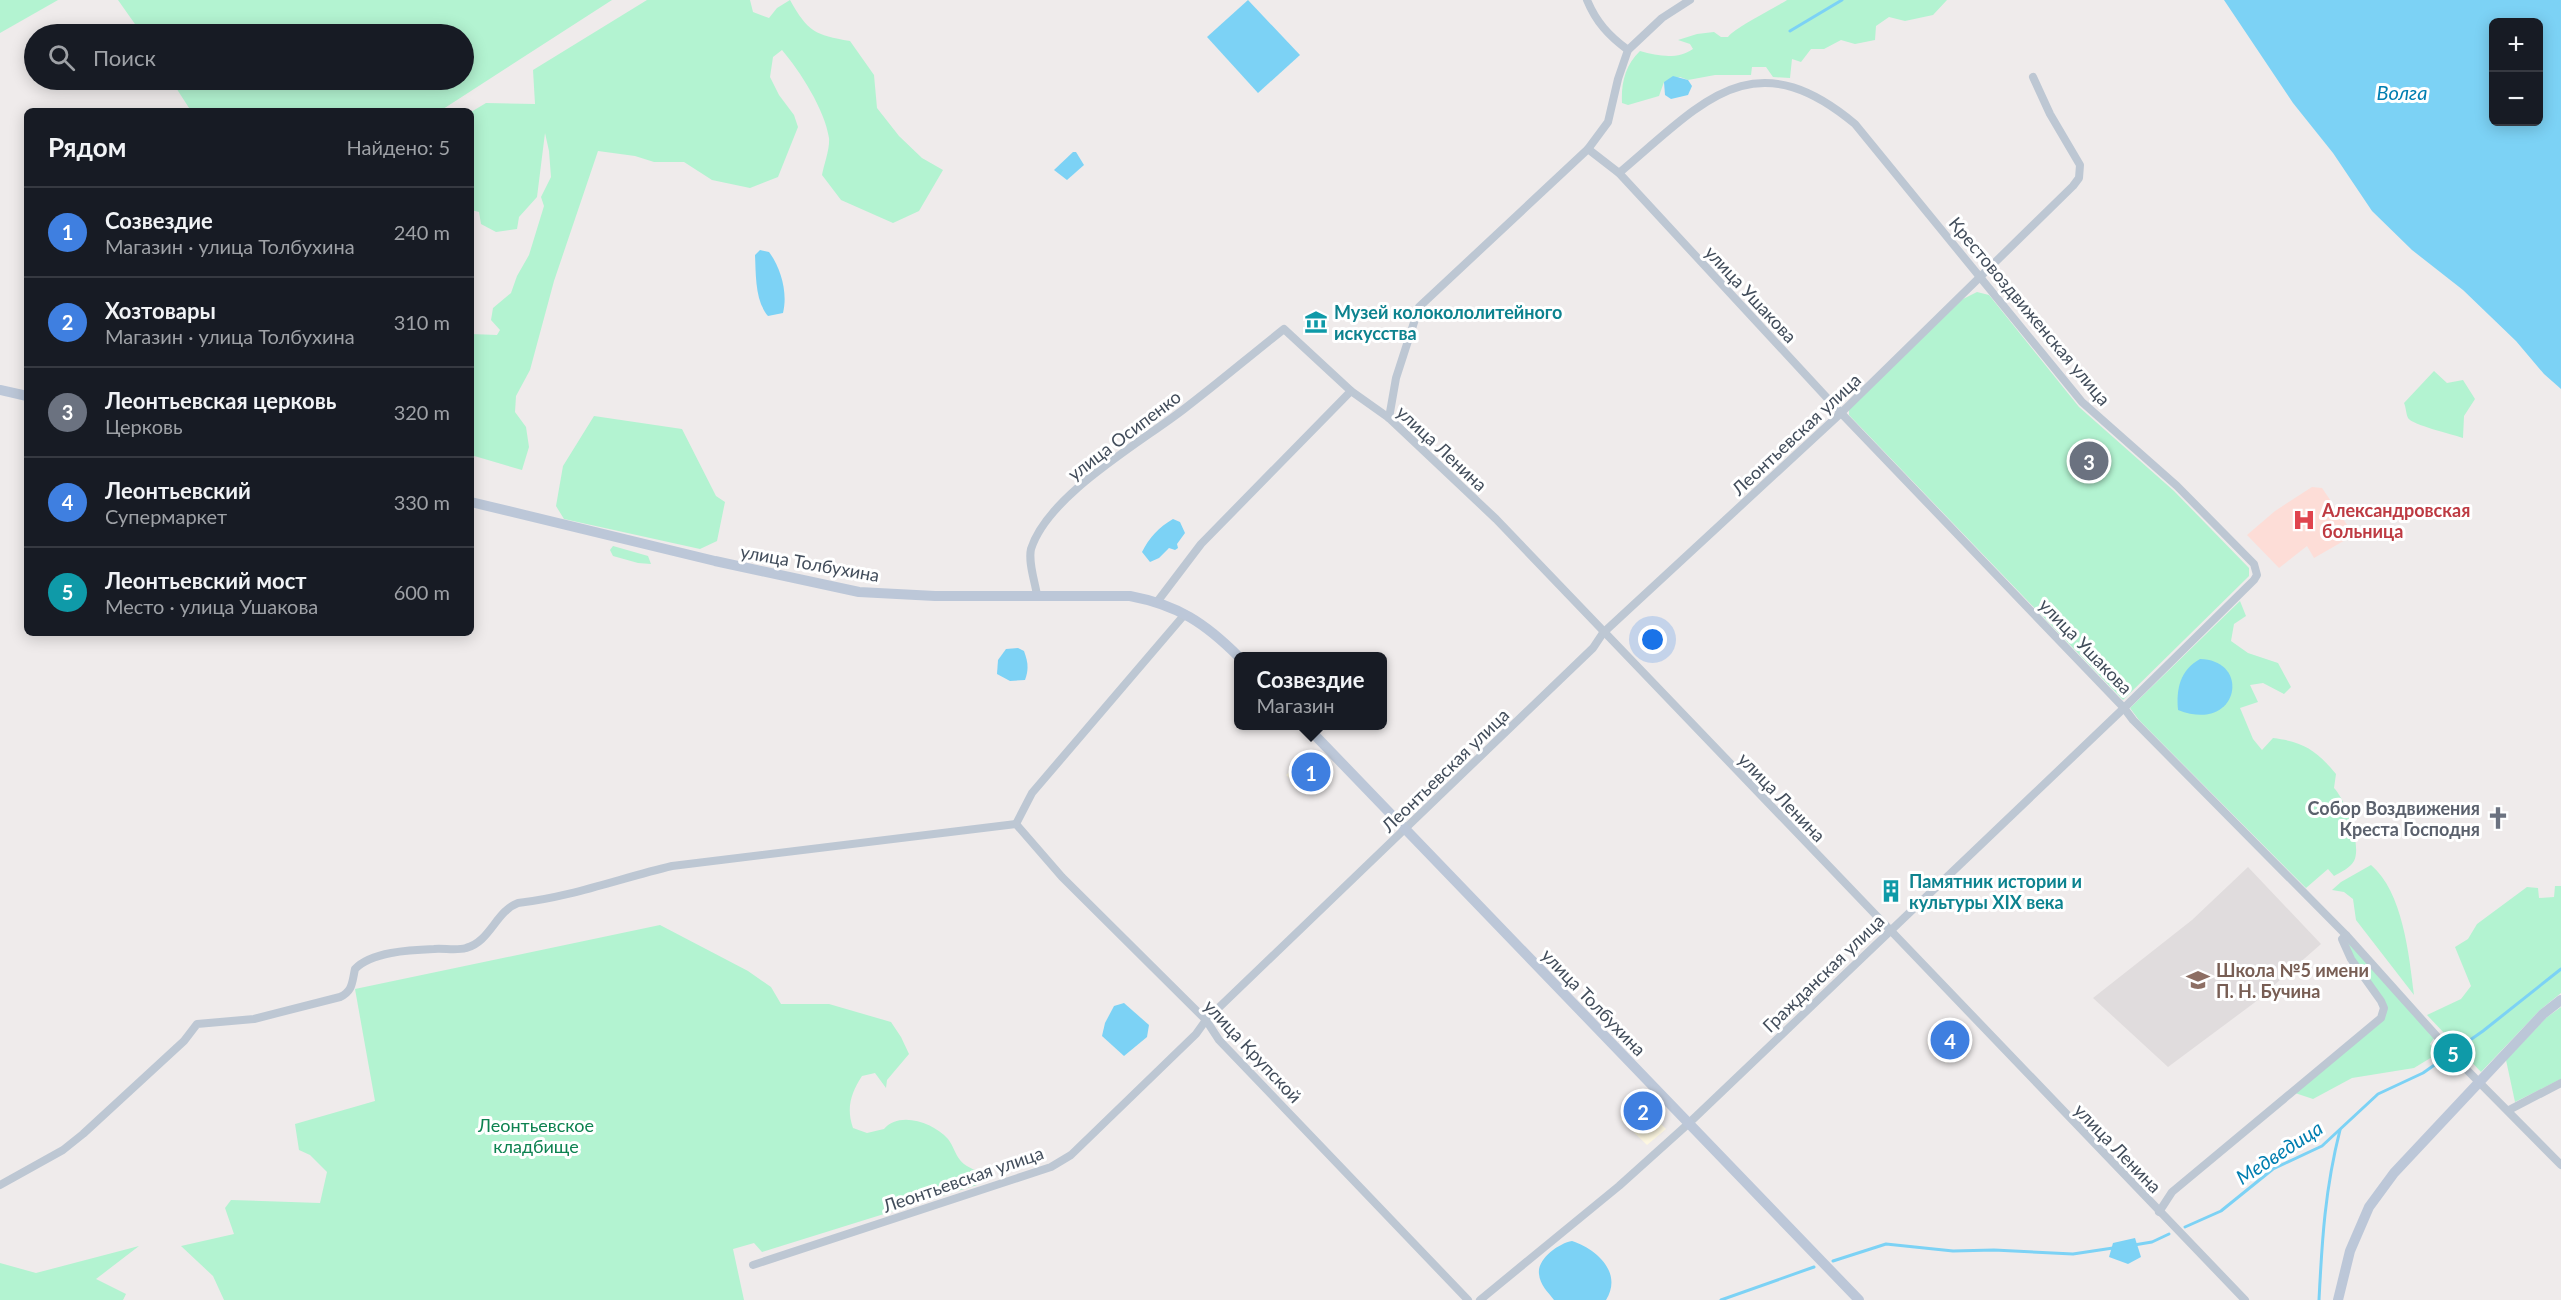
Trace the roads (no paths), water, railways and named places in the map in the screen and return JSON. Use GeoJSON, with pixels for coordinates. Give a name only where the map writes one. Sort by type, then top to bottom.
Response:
{"type":"FeatureCollection","features":[{"type":"Feature","properties":{"kind":"main road"},"geometry":{"type":"LineString","coordinates":[[0,390],[24,395]]}},
{"type":"Feature","properties":{"kind":"main road","name":"улица Толбухина"},"geometry":{"type":"LineString","coordinates":[[474,503],[715,561],[859,592],[935,596],[1037,594],[1130,596],[1157,602],[1185,614],[1211,630],[1234,652]]}},
{"type":"Feature","properties":{"kind":"main road","name":"улица Толбухина"},"geometry":{"type":"LineString","coordinates":[[1310,730],[1858,1300]]}},
{"type":"Feature","properties":{"kind":"main road"},"geometry":{"type":"LineString","coordinates":[[2338,1300],[2350,1251],[2369,1207],[2394,1173],[2543,1014],[2561,1000]]}},
{"type":"Feature","properties":{"kind":"street"},"geometry":{"type":"LineString","coordinates":[[1587,0],[1599,23],[1612,39],[1628,50]]}},
{"type":"Feature","properties":{"kind":"street"},"geometry":{"type":"LineString","coordinates":[[1389,418],[1396,378],[1419,307],[1587,149],[1608,122],[1628,50],[1662,18],[1690,0]]}},
{"type":"Feature","properties":{"kind":"street","name":"Леонтьевская улица"},"geometry":{"type":"LineString","coordinates":[[753,1265],[1051,1167],[1071,1155],[1196,1034],[1206,1020],[1593,648],[1603,633],[1841,413],[2073,186],[2081,172],[2080,165],[2050,114],[2033,77]]}},
{"type":"Feature","properties":{"kind":"street","name":"Крестовоздвиженская улица"},"geometry":{"type":"LineString","coordinates":[[1619,173],[1680,122],[1731,89],[1762,82],[1800,88],[1834,106],[1855,124],[2082,402],[2177,486],[2254,564],[2257,575],[2254,580]]}},
{"type":"Feature","properties":{"kind":"street","name":"улица Ушакова"},"geometry":{"type":"LineString","coordinates":[[1587,149],[1619,173],[1841,413],[2133,720],[2346,935],[2468,1070],[2561,1165]]}},
{"type":"Feature","properties":{"kind":"street","name":"улица Ленина"},"geometry":{"type":"LineString","coordinates":[[1284,328],[1351,391],[1389,418],[1496,519],[2245,1300]]}},
{"type":"Feature","properties":{"kind":"street","name":"улица Осипенко"},"geometry":{"type":"LineString","coordinates":[[1037,594],[1030,555],[1032,548],[1058,508],[1071,494],[1185,409],[1284,328]]}},
{"type":"Feature","properties":{"kind":"street"},"geometry":{"type":"LineString","coordinates":[[1157,602],[1201,544],[1351,391]]}},
{"type":"Feature","properties":{"kind":"street","name":"Гражданская улица"},"geometry":{"type":"LineString","coordinates":[[1480,1300],[1619,1186],[1688,1124],[2124,708],[2254,580]]}},
{"type":"Feature","properties":{"kind":"street"},"geometry":{"type":"LineString","coordinates":[[0,1185],[63,1150],[83,1134],[184,1041],[197,1024],[254,1019],[340,997],[348,993],[351,988],[355,969],[371,957],[435,948],[465,949],[487,935],[511,906],[518,903],[600,887],[638,874],[672,866],[1016,824],[1032,793],[1185,614]]}},
{"type":"Feature","properties":{"kind":"street","name":"улица Крупской"},"geometry":{"type":"LineString","coordinates":[[1016,824],[1062,877],[1206,1020],[1219,1040],[1468,1300]]}},
{"type":"Feature","properties":{"kind":"street"},"geometry":{"type":"LineString","coordinates":[[2159,1212],[2172,1192],[2381,1018],[2384,1008],[2351,959],[2342,939],[2346,935]]}},
{"type":"Feature","properties":{"kind":"street"},"geometry":{"type":"LineString","coordinates":[[2509,1110],[2561,1083]]}},
{"type":"Feature","properties":{"kind":"water"},"geometry":{"type":"Polygon","coordinates":[[[1248,0],[1300,55],[1258,93],[1207,37],[1248,0]]]}},
{"type":"Feature","properties":{"kind":"water","name":"Волга"},"geometry":{"type":"Polygon","coordinates":[[[2224,0],[2561,0],[2561,389],[2463,290],[2412,250],[2372,211],[2333,153],[2293,103],[2224,0]]]}},
{"type":"Feature","properties":{"kind":"water"},"geometry":{"type":"Polygon","coordinates":[[[1673,76],[1688,80],[1692,86],[1688,95],[1671,99],[1665,95],[1664,82],[1673,76]]]}},
{"type":"Feature","properties":{"kind":"water"},"geometry":{"type":"Polygon","coordinates":[[[1073,152],[1076,152],[1084,165],[1067,180],[1054,170],[1073,152]]]}},
{"type":"Feature","properties":{"kind":"water"},"geometry":{"type":"Polygon","coordinates":[[[760,250],[769,252],[780,273],[785,297],[783,313],[768,316],[761,303],[757,287],[755,255],[760,250]]]}},
{"type":"Feature","properties":{"kind":"water"},"geometry":{"type":"Polygon","coordinates":[[[1173,519],[1180,522],[1185,533],[1177,544],[1178,548],[1175,550],[1169,548],[1159,558],[1150,562],[1142,552],[1155,533],[1173,519]]]}},
{"type":"Feature","properties":{"kind":"water"},"geometry":{"type":"Polygon","coordinates":[[[1018,648],[1024,651],[1026,676],[1025,680],[1010,681],[997,674],[998,660],[1006,649],[1018,648]]]}},
{"type":"Feature","properties":{"kind":"water"},"geometry":{"type":"Polygon","coordinates":[[[2200,659],[2216,662],[2227,671],[2232,682],[2231,694],[2225,705],[2214,712],[2199,715],[2178,710],[2178,702],[2179,688],[2184,674],[2193,663],[2200,659]]]}},
{"type":"Feature","properties":{"kind":"water"},"geometry":{"type":"Polygon","coordinates":[[[1124,1003],[1149,1025],[1147,1037],[1124,1056],[1102,1036],[1105,1023],[1114,1006],[1124,1003]]]}},
{"type":"Feature","properties":{"kind":"water"},"geometry":{"type":"Polygon","coordinates":[[[2135,1238],[2141,1257],[2128,1264],[2109,1257],[2113,1243],[2135,1238]]]}},
{"type":"Feature","properties":{"kind":"water"},"geometry":{"type":"Polygon","coordinates":[[[1572,1241],[1590,1250],[1605,1263],[1611,1281],[1606,1300],[1554,1300],[1543,1285],[1539,1274],[1541,1263],[1555,1248],[1572,1241]]]}},
{"type":"Feature","properties":{"kind":"waterway"},"geometry":{"type":"LineString","coordinates":[[1790,31],[1842,0]]}},
{"type":"Feature","properties":{"kind":"waterway","name":"Медведица"},"geometry":{"type":"LineString","coordinates":[[2185,1227],[2221,1211],[2273,1169],[2322,1146],[2378,1094],[2423,1073],[2483,1031],[2561,969]]}},
{"type":"Feature","properties":{"kind":"waterway"},"geometry":{"type":"LineString","coordinates":[[2319,1300],[2328,1194],[2340,1130]]}},
{"type":"Feature","properties":{"kind":"waterway","name":"Медведица"},"geometry":{"type":"LineString","coordinates":[[2134,1245],[2152,1242],[2169,1234]]}},
{"type":"Feature","properties":{"kind":"waterway","name":"Медведица"},"geometry":{"type":"LineString","coordinates":[[1833,1261],[1886,1244],[1953,1251],[1994,1250],[2073,1254],[2113,1248]]}},
{"type":"Feature","properties":{"kind":"waterway","name":"Медведица"},"geometry":{"type":"LineString","coordinates":[[1721,1300],[1814,1267]]}},
{"type":"Feature","properties":{"kind":"place","name":"Музей колокололитейного искусства"},"geometry":{"type":"Point","coordinates":[1316,322]}},
{"type":"Feature","properties":{"kind":"place","name":"Леонтьевская церковь"},"geometry":{"type":"Point","coordinates":[2089,461]}},
{"type":"Feature","properties":{"kind":"place","name":"Александровская больница"},"geometry":{"type":"Point","coordinates":[2304,520]}},
{"type":"Feature","properties":{"kind":"place","name":"Созвездие"},"geometry":{"type":"Point","coordinates":[1311,772]}},
{"type":"Feature","properties":{"kind":"place","name":"Собор Воздвижения Креста Господня"},"geometry":{"type":"Point","coordinates":[2498,818]}},
{"type":"Feature","properties":{"kind":"place","name":"Памятник истории и культуры XIX века"},"geometry":{"type":"Point","coordinates":[1891,891]}},
{"type":"Feature","properties":{"kind":"place","name":"Школа №5 имени П. Н. Бучина"},"geometry":{"type":"Point","coordinates":[2198,980]}},
{"type":"Feature","properties":{"kind":"place","name":"Леонтьевский"},"geometry":{"type":"Point","coordinates":[1950,1040]}},
{"type":"Feature","properties":{"kind":"place","name":"Леонтьевский мост"},"geometry":{"type":"Point","coordinates":[2453,1053]}},
{"type":"Feature","properties":{"kind":"place","name":"Хозтовары"},"geometry":{"type":"Point","coordinates":[1643,1111]}},
{"type":"Feature","properties":{"kind":"park label","name":"Леонтьевское кладбище"},"geometry":{"type":"Point","coordinates":[536,1135]}}]}
